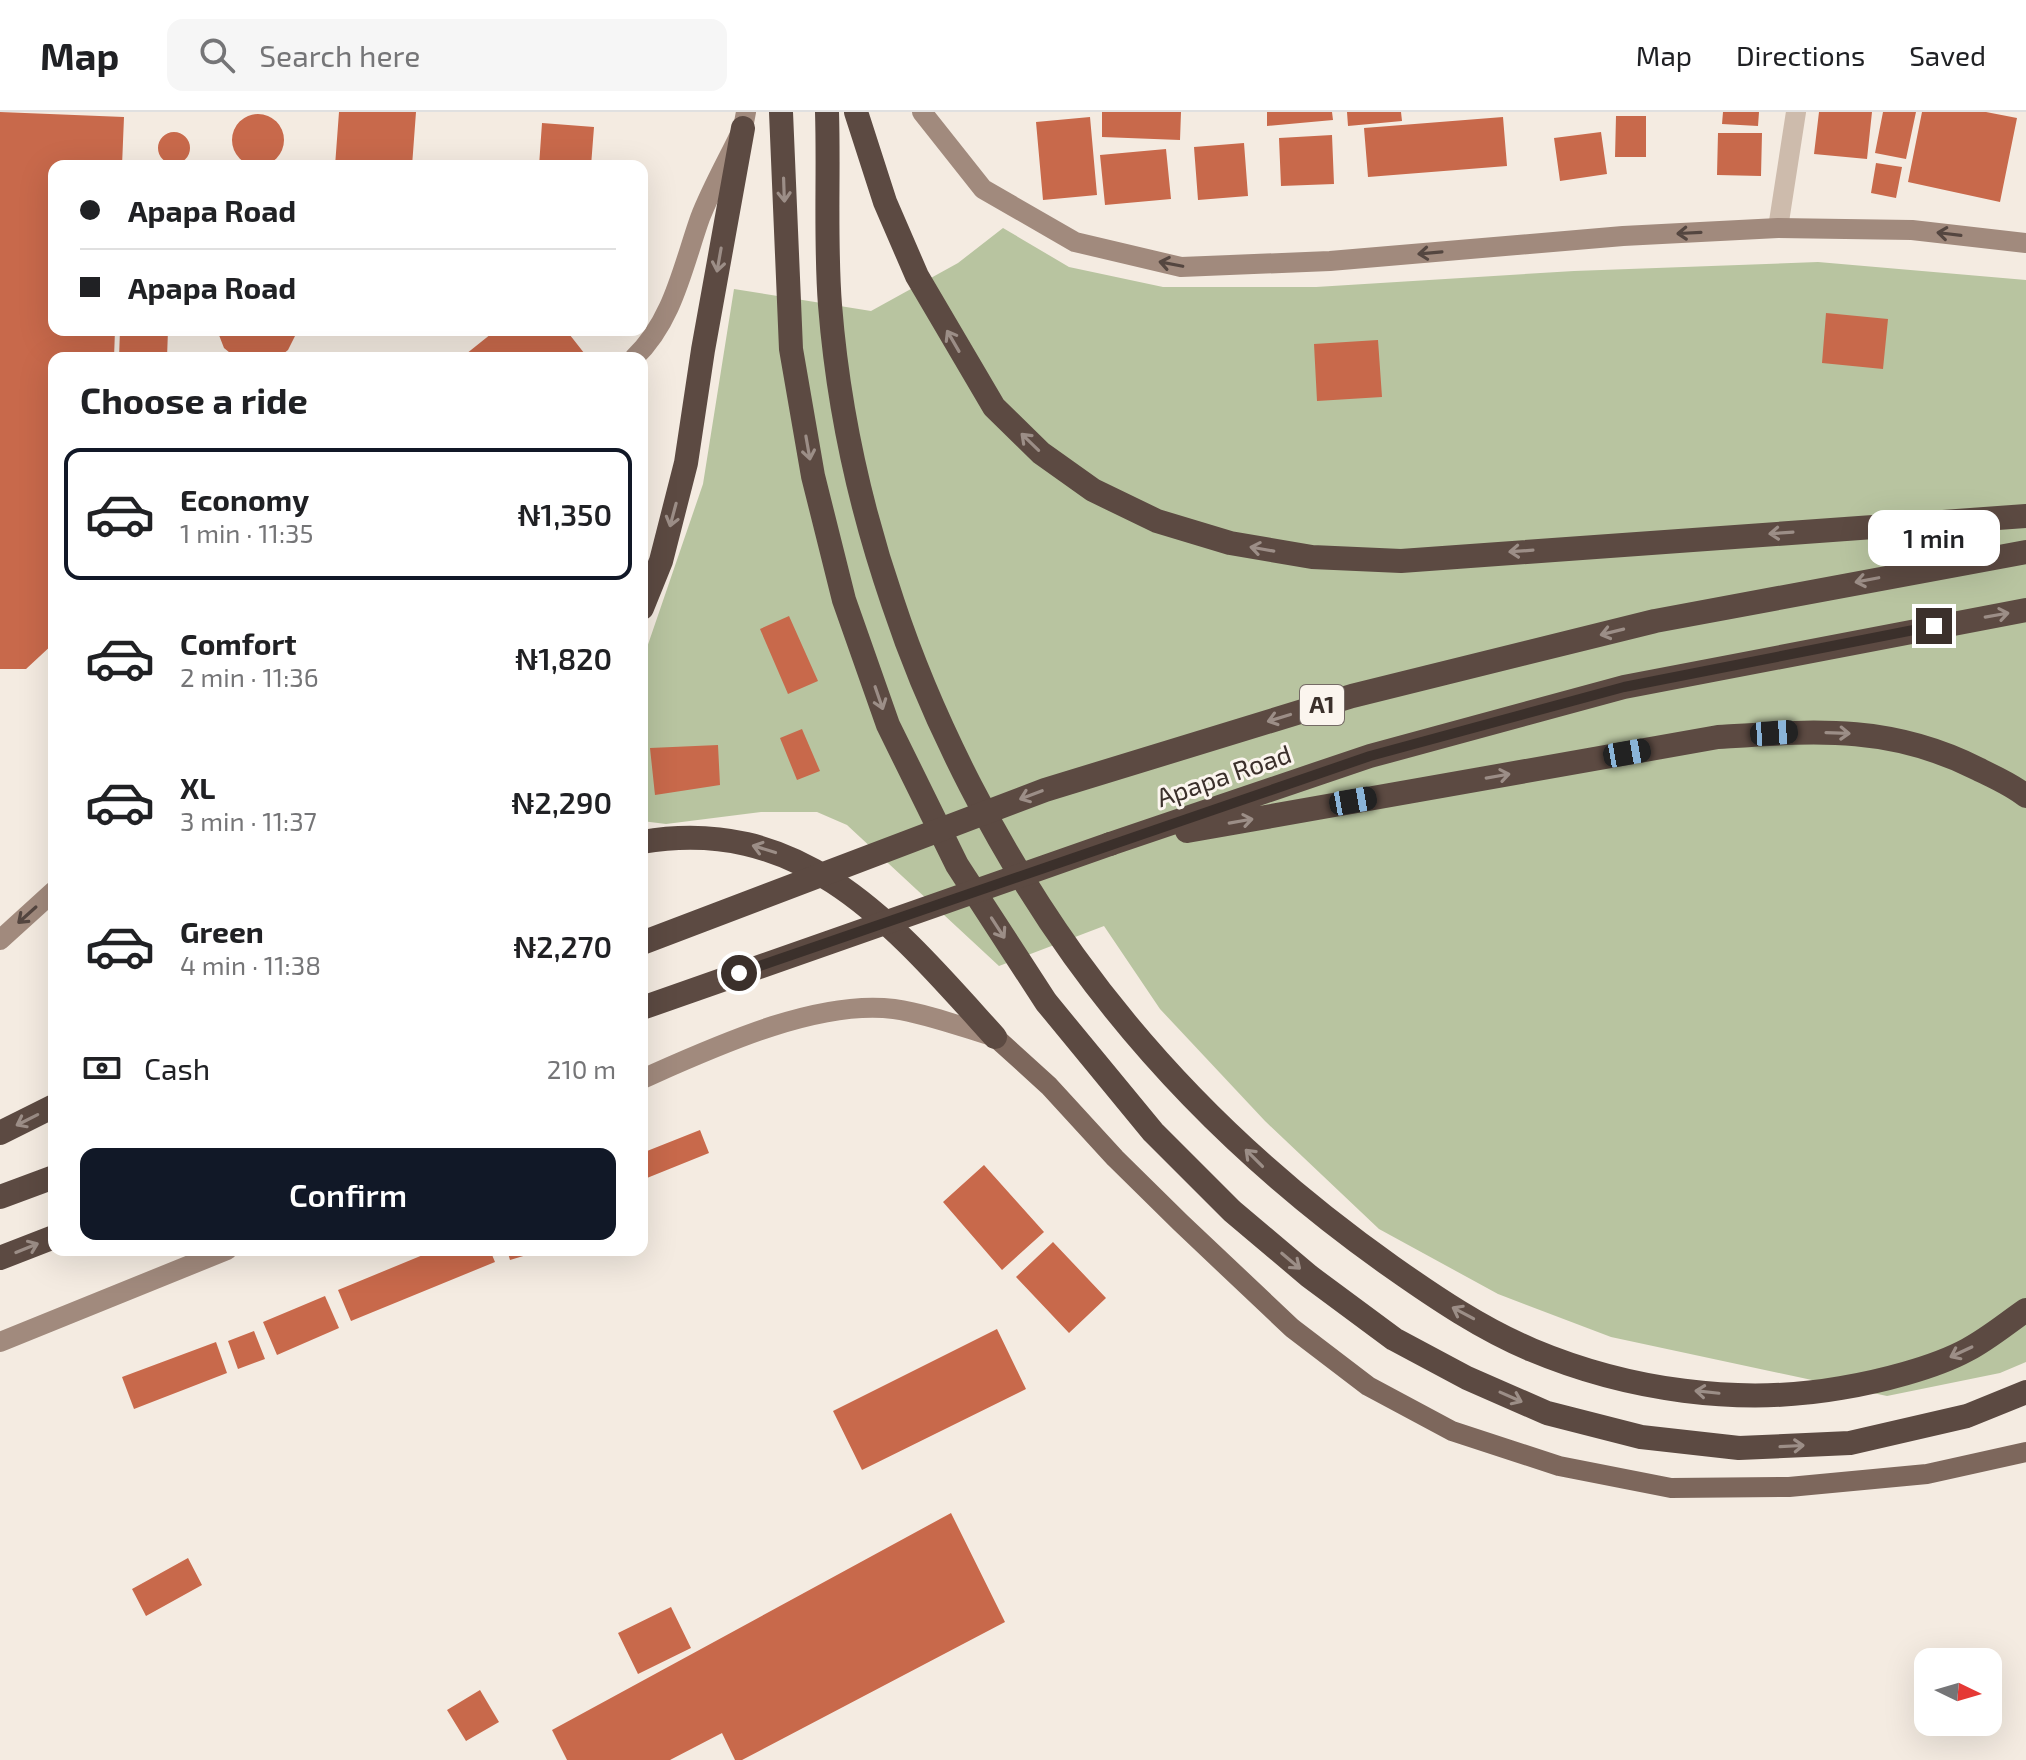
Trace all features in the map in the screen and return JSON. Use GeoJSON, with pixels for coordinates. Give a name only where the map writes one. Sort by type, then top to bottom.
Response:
{"type":"FeatureCollection","features":[{"type":"Feature","properties":{"kind":"highway"},"geometry":{"type":"LineString","coordinates":[[781,112],[791,349],[813,476],[844,600],[888,725],[957,865],[1046,1002],[1153,1132],[1232,1211],[1309,1276],[1394,1339],[1467,1378],[1547,1413],[1641,1437],[1739,1448],[1850,1443],[1967,1416],[2026,1392]]}},
{"type":"Feature","properties":{"kind":"highway"},"geometry":{"type":"LineString","coordinates":[[827,112],[829,301],[840,397],[863,502],[893,605],[939,719],[1006,852],[1074,957],[1170,1075],[1202,1107],[1265,1169],[1354,1240],[1445,1304],[1531,1350],[1620,1380],[1712,1394],[1797,1396],[1881,1382],[1965,1352],[2026,1310]]}},
{"type":"Feature","properties":{"kind":"highway"},"geometry":{"type":"LineString","coordinates":[[856,112],[885,202],[917,276],[994,407],[1041,453],[1093,490],[1157,521],[1230,543],[1312,557],[1401,561],[2026,516]]}},
{"type":"Feature","properties":{"kind":"highway"},"geometry":{"type":"LineString","coordinates":[[648,593],[661,561],[686,463],[744,120]]}},
{"type":"Feature","properties":{"kind":"highway","name":"Apapa Road"},"geometry":{"type":"LineString","coordinates":[[648,941],[1045,790],[1352,696],[1655,621],[2026,552]]}},
{"type":"Feature","properties":{"kind":"highway","name":"Apapa Road"},"geometry":{"type":"LineString","coordinates":[[648,1006],[1370,756],[1624,687],[2026,610]]}},
{"type":"Feature","properties":{"kind":"highway"},"geometry":{"type":"LineString","coordinates":[[1110,844],[1718,737],[1802,732],[1870,734],[1944,752],[2015,787],[2026,796]]}},
{"type":"Feature","properties":{"kind":"highway"},"geometry":{"type":"LineString","coordinates":[[648,841],[674,836],[730,839],[787,857],[845,888],[909,942],[995,1037]]}},
{"type":"Feature","properties":{"kind":"highway"},"geometry":{"type":"LineString","coordinates":[[0,1133],[48,1109]]}},
{"type":"Feature","properties":{"kind":"highway"},"geometry":{"type":"LineString","coordinates":[[0,1197],[48,1179]]}},
{"type":"Feature","properties":{"kind":"highway"},"geometry":{"type":"LineString","coordinates":[[0,1258],[48,1239]]}},
{"type":"Feature","properties":{"kind":"main road"},"geometry":{"type":"LineString","coordinates":[[995,1037],[1049,1086],[1115,1158],[1292,1328],[1368,1386],[1452,1431],[1559,1466],[1671,1488],[1789,1487],[1927,1474],[2026,1452]]}},
{"type":"Feature","properties":{"kind":"street"},"geometry":{"type":"LineString","coordinates":[[922,112],[983,189],[1075,242],[1181,267],[1330,261],[1623,236],[1778,228],[1912,230],[2026,243]]}},
{"type":"Feature","properties":{"kind":"street"},"geometry":{"type":"LineString","coordinates":[[1778,228],[1796,112]]}},
{"type":"Feature","properties":{"kind":"street"},"geometry":{"type":"LineString","coordinates":[[638,352],[664,317],[686,267],[701,217],[744,120]]}},
{"type":"Feature","properties":{"kind":"street"},"geometry":{"type":"LineString","coordinates":[[0,940],[48,896]]}},
{"type":"Feature","properties":{"kind":"street"},"geometry":{"type":"LineString","coordinates":[[648,1076],[714,1048],[786,1023],[841,1010],[892,1009],[995,1037]]}},
{"type":"Feature","properties":{"kind":"street"},"geometry":{"type":"LineString","coordinates":[[0,1342],[212,1256]]}},
{"type":"Feature","properties":{"kind":"green space"},"geometry":{"type":"Polygon","coordinates":[[[1003,228],[1069,267],[1163,287],[1316,287],[1574,271],[1818,262],[2026,280],[2026,1362],[2000,1373],[1887,1396],[1611,1337],[1498,1294],[1379,1229],[1265,1121],[1160,1009],[1104,926],[999,966],[847,825],[817,812],[761,812],[666,824],[648,822],[648,644],[703,484],[734,289],[871,311],[958,263],[1003,228]]]}},
{"type":"Feature","properties":{"kind":"building"},"geometry":{"type":"Polygon","coordinates":[[[0,112],[124,117],[122,160],[48,160],[48,336],[115,336],[114,352],[48,352],[48,649],[26,669],[0,669],[0,112]]]}},
{"type":"Feature","properties":{"kind":"building"},"geometry":{"type":"Polygon","coordinates":[[[339,112],[416,112],[412,160],[335,160],[339,112]]]}},
{"type":"Feature","properties":{"kind":"building"},"geometry":{"type":"Polygon","coordinates":[[[1102,112],[1181,112],[1180,140],[1102,137],[1102,112]]]}},
{"type":"Feature","properties":{"kind":"building"},"geometry":{"type":"Polygon","coordinates":[[[1267,112],[1332,112],[1333,120],[1267,126],[1267,112]]]}},
{"type":"Feature","properties":{"kind":"building"},"geometry":{"type":"Polygon","coordinates":[[[1347,112],[1401,112],[1402,121],[1348,126],[1347,112]]]}},
{"type":"Feature","properties":{"kind":"building"},"geometry":{"type":"Polygon","coordinates":[[[1723,112],[1759,112],[1758,126],[1722,124],[1723,112]]]}},
{"type":"Feature","properties":{"kind":"building"},"geometry":{"type":"Polygon","coordinates":[[[1819,112],[1872,112],[1867,159],[1814,154],[1819,112]]]}},
{"type":"Feature","properties":{"kind":"building"},"geometry":{"type":"Polygon","coordinates":[[[1883,112],[1916,112],[1906,159],[1875,153],[1883,112]]]}},
{"type":"Feature","properties":{"kind":"building"},"geometry":{"type":"Polygon","coordinates":[[[1922,112],[1986,112],[2017,118],[2000,202],[1908,182],[1922,112]]]}},
{"type":"Feature","properties":{"kind":"building"},"geometry":{"type":"Polygon","coordinates":[[[248,116],[268,116],[282,130],[282,150],[273,160],[243,160],[234,150],[234,130],[248,116]]]}},
{"type":"Feature","properties":{"kind":"building"},"geometry":{"type":"Polygon","coordinates":[[[1616,116],[1646,116],[1646,157],[1615,157],[1616,116]]]}},
{"type":"Feature","properties":{"kind":"building"},"geometry":{"type":"Polygon","coordinates":[[[1090,117],[1097,195],[1043,200],[1036,122],[1090,117]]]}},
{"type":"Feature","properties":{"kind":"building"},"geometry":{"type":"Polygon","coordinates":[[[1503,117],[1507,166],[1368,177],[1364,128],[1503,117]]]}},
{"type":"Feature","properties":{"kind":"building"},"geometry":{"type":"Polygon","coordinates":[[[542,123],[594,127],[591,160],[539,160],[542,123]]]}},
{"type":"Feature","properties":{"kind":"building"},"geometry":{"type":"Polygon","coordinates":[[[1601,132],[1607,174],[1560,181],[1554,138],[1601,132]]]}},
{"type":"Feature","properties":{"kind":"building"},"geometry":{"type":"Polygon","coordinates":[[[180,133],[189,142],[186,160],[162,160],[158,148],[162,136],[180,133]]]}},
{"type":"Feature","properties":{"kind":"building"},"geometry":{"type":"Polygon","coordinates":[[[1718,133],[1762,133],[1761,176],[1717,175],[1718,133]]]}},
{"type":"Feature","properties":{"kind":"building"},"geometry":{"type":"Polygon","coordinates":[[[1332,135],[1334,184],[1281,186],[1279,138],[1332,135]]]}},
{"type":"Feature","properties":{"kind":"building"},"geometry":{"type":"Polygon","coordinates":[[[1244,143],[1248,196],[1198,200],[1194,147],[1244,143]]]}},
{"type":"Feature","properties":{"kind":"building"},"geometry":{"type":"Polygon","coordinates":[[[1166,149],[1171,199],[1105,205],[1100,155],[1166,149]]]}},
{"type":"Feature","properties":{"kind":"building"},"geometry":{"type":"Polygon","coordinates":[[[1876,163],[1902,167],[1896,198],[1871,193],[1876,163]]]}},
{"type":"Feature","properties":{"kind":"building"},"geometry":{"type":"Polygon","coordinates":[[[1826,313],[1888,319],[1883,369],[1822,363],[1826,313]]]}},
{"type":"Feature","properties":{"kind":"building"},"geometry":{"type":"Polygon","coordinates":[[[120,336],[168,336],[167,352],[119,352],[120,336]]]}},
{"type":"Feature","properties":{"kind":"building"},"geometry":{"type":"Polygon","coordinates":[[[219,336],[295,336],[286,352],[229,352],[219,336]]]}},
{"type":"Feature","properties":{"kind":"building"},"geometry":{"type":"Polygon","coordinates":[[[488,336],[571,336],[583,352],[468,352],[488,336]]]}},
{"type":"Feature","properties":{"kind":"building"},"geometry":{"type":"Polygon","coordinates":[[[1378,340],[1382,397],[1317,401],[1314,344],[1378,340]]]}},
{"type":"Feature","properties":{"kind":"building"},"geometry":{"type":"Polygon","coordinates":[[[789,616],[818,681],[788,694],[760,629],[789,616]]]}},
{"type":"Feature","properties":{"kind":"building"},"geometry":{"type":"Polygon","coordinates":[[[802,729],[820,771],[797,780],[780,738],[802,729]]]}},
{"type":"Feature","properties":{"kind":"building"},"geometry":{"type":"Polygon","coordinates":[[[718,745],[720,785],[655,795],[650,748],[718,745]]]}},
{"type":"Feature","properties":{"kind":"building"},"geometry":{"type":"Polygon","coordinates":[[[700,1130],[709,1153],[648,1178],[648,1151],[700,1130]]]}},
{"type":"Feature","properties":{"kind":"building"},"geometry":{"type":"Polygon","coordinates":[[[984,1165],[1044,1232],[1002,1270],[943,1202],[984,1165]]]}},
{"type":"Feature","properties":{"kind":"building"},"geometry":{"type":"Polygon","coordinates":[[[1053,1242],[1106,1298],[1069,1333],[1016,1277],[1053,1242]]]}},
{"type":"Feature","properties":{"kind":"building"},"geometry":{"type":"Polygon","coordinates":[[[420,1256],[492,1256],[495,1262],[351,1321],[338,1290],[420,1256]]]}},
{"type":"Feature","properties":{"kind":"building"},"geometry":{"type":"Polygon","coordinates":[[[325,1296],[339,1328],[277,1355],[263,1322],[325,1296]]]}},
{"type":"Feature","properties":{"kind":"building"},"geometry":{"type":"Polygon","coordinates":[[[997,1329],[1026,1389],[862,1470],[833,1411],[997,1329]]]}},
{"type":"Feature","properties":{"kind":"building"},"geometry":{"type":"Polygon","coordinates":[[[254,1331],[265,1359],[238,1369],[228,1341],[254,1331]]]}},
{"type":"Feature","properties":{"kind":"building"},"geometry":{"type":"Polygon","coordinates":[[[216,1342],[227,1373],[134,1409],[122,1377],[216,1342]]]}},
{"type":"Feature","properties":{"kind":"building"},"geometry":{"type":"Polygon","coordinates":[[[951,1513],[1005,1622],[742,1760],[735,1760],[722,1733],[670,1760],[567,1760],[552,1730],[951,1513]]]}},
{"type":"Feature","properties":{"kind":"building"},"geometry":{"type":"Polygon","coordinates":[[[188,1558],[202,1585],[146,1616],[132,1589],[188,1558]]]}},
{"type":"Feature","properties":{"kind":"building"},"geometry":{"type":"Polygon","coordinates":[[[671,1607],[691,1648],[638,1674],[618,1633],[671,1607]]]}},
{"type":"Feature","properties":{"kind":"building"},"geometry":{"type":"Polygon","coordinates":[[[480,1690],[499,1722],[466,1741],[447,1710],[480,1690]]]}},
{"type":"Feature","properties":{"kind":"route"},"geometry":{"type":"LineString","coordinates":[[739,973],[1370,756],[1624,687],[1934,626]]}}]}
